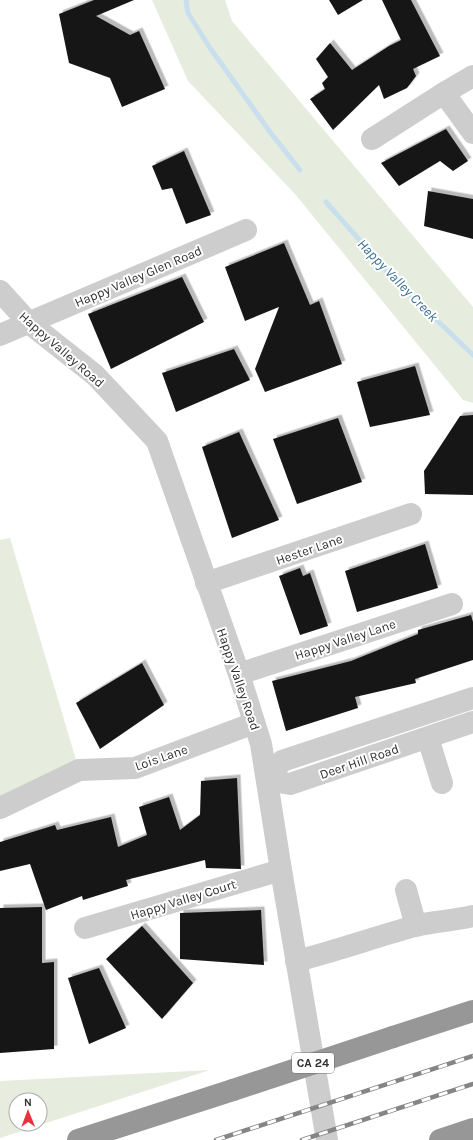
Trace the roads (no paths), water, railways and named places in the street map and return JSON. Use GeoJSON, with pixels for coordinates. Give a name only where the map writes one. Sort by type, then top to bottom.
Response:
{"type":"FeatureCollection","features":[{"type":"Feature","properties":{"kind":"highway","name":"CA 24"},"geometry":{"type":"LineString","coordinates":[[78,1140],[473,1011]]}},
{"type":"Feature","properties":{"kind":"highway"},"geometry":{"type":"LineString","coordinates":[[440,1140],[473,1130]]}},
{"type":"Feature","properties":{"kind":"street"},"geometry":{"type":"LineString","coordinates":[[372,139],[444,92],[473,76]]}},
{"type":"Feature","properties":{"kind":"street"},"geometry":{"type":"LineString","coordinates":[[444,92],[473,133]]}},
{"type":"Feature","properties":{"kind":"street","name":"Happy Valley Glen Road"},"geometry":{"type":"LineString","coordinates":[[0,335],[246,230]]}},
{"type":"Feature","properties":{"kind":"street","name":"Happy Valley Road"},"geometry":{"type":"LineString","coordinates":[[0,290],[30,323],[95,375],[157,441],[239,674],[261,744],[327,1140]]}},
{"type":"Feature","properties":{"kind":"street","name":"Hester Lane"},"geometry":{"type":"LineString","coordinates":[[206,583],[411,514]]}},
{"type":"Feature","properties":{"kind":"street","name":"Happy Valley Lane"},"geometry":{"type":"LineString","coordinates":[[239,674],[452,604]]}},
{"type":"Feature","properties":{"kind":"street","name":"Deer Hill Road"},"geometry":{"type":"LineString","coordinates":[[473,698],[282,761],[267,780],[290,784],[473,722]]}},
{"type":"Feature","properties":{"kind":"street","name":"Lois Lane"},"geometry":{"type":"LineString","coordinates":[[0,808],[79,770],[135,768],[254,723]]}},
{"type":"Feature","properties":{"kind":"street"},"geometry":{"type":"LineString","coordinates":[[428,738],[442,783]]}},
{"type":"Feature","properties":{"kind":"street","name":"Happy Valley Court"},"geometry":{"type":"LineString","coordinates":[[85,928],[281,870]]}},
{"type":"Feature","properties":{"kind":"street"},"geometry":{"type":"LineString","coordinates":[[406,890],[416,926]]}},
{"type":"Feature","properties":{"kind":"street"},"geometry":{"type":"LineString","coordinates":[[296,961],[416,926],[473,916]]}},
{"type":"Feature","properties":{"kind":"waterway","name":"Happy Valley Creek"},"geometry":{"type":"LineString","coordinates":[[186,0],[188,13],[210,48],[270,132],[300,170]]}},
{"type":"Feature","properties":{"kind":"waterway","name":"Happy Valley Creek"},"geometry":{"type":"LineString","coordinates":[[326,202],[392,277],[473,355]]}},
{"type":"Feature","properties":{"kind":"railway"},"geometry":{"type":"LineString","coordinates":[[216,1140],[473,1056]]}},
{"type":"Feature","properties":{"kind":"railway"},"geometry":{"type":"LineString","coordinates":[[302,1140],[473,1084]]}}]}
